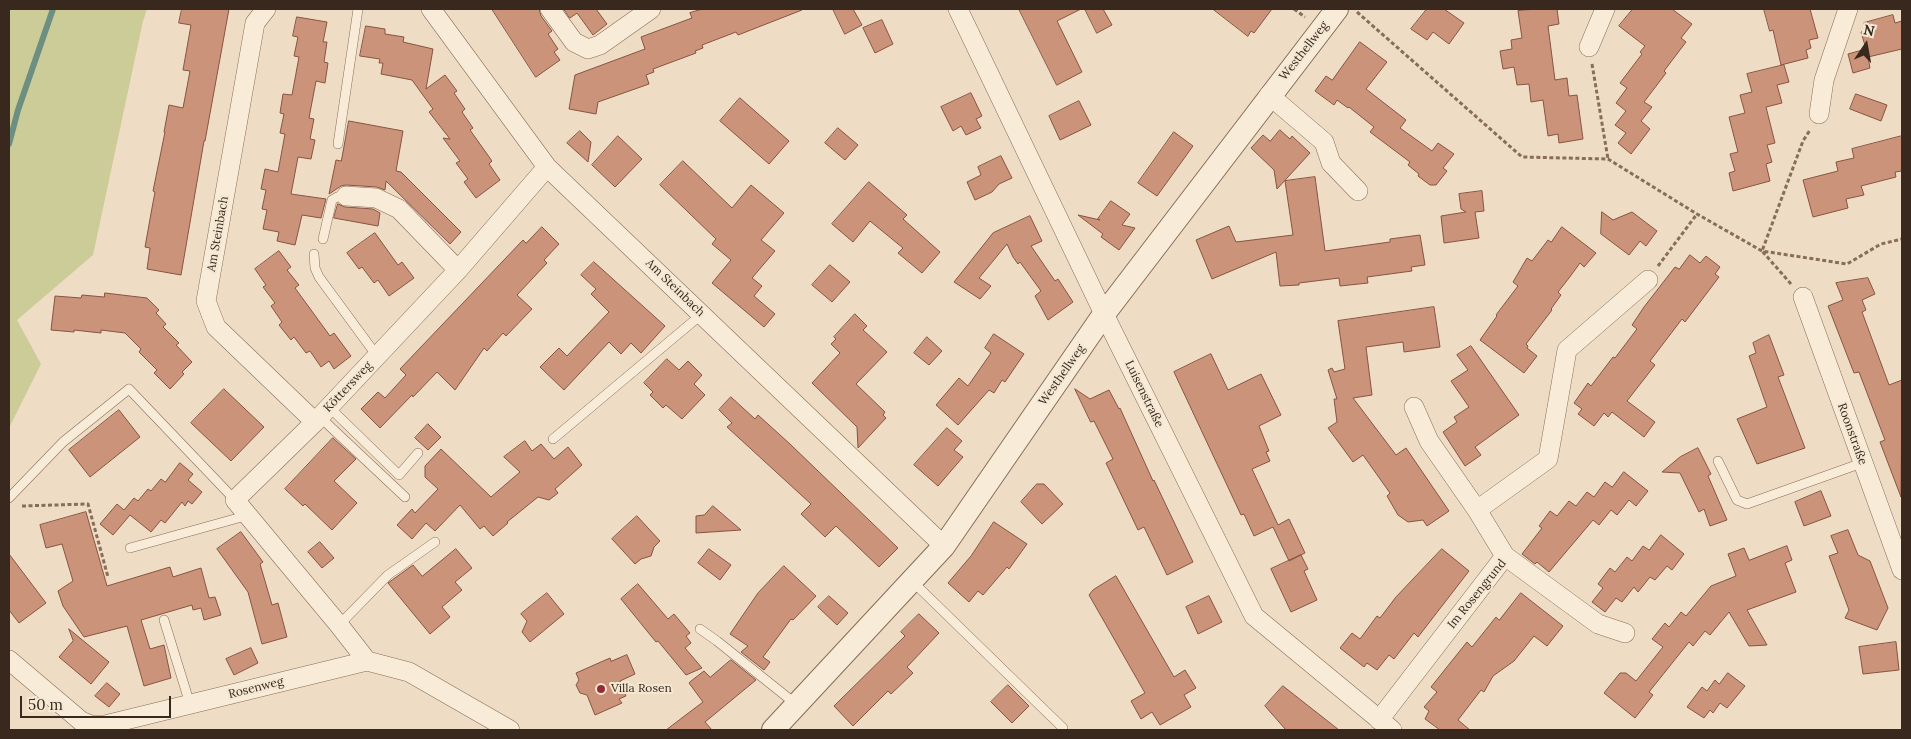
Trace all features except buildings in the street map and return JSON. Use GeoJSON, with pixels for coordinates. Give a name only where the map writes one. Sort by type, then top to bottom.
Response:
{"type":"FeatureCollection","features":[{"type":"Feature","properties":{"kind":"street","name":"Am Steinbach"},"geometry":{"type":"LineString","coordinates":[[266,9],[254,23],[206,301],[216,327],[321,415]]}},
{"type":"Feature","properties":{"kind":"street","name":"Am Steinbach"},"geometry":{"type":"LineString","coordinates":[[431,9],[547,167],[944,546]]}},
{"type":"Feature","properties":{"kind":"street"},"geometry":{"type":"LineString","coordinates":[[550,9],[574,42],[588,49],[600,45],[651,9]]}},
{"type":"Feature","properties":{"kind":"street","name":"Luisenstraße"},"geometry":{"type":"LineString","coordinates":[[958,9],[1104,314],[1254,616],[1385,725]]}},
{"type":"Feature","properties":{"kind":"street","name":"Westhellweg"},"geometry":{"type":"LineString","coordinates":[[773,730],[944,546],[1104,314],[1337,9]]}},
{"type":"Feature","properties":{"kind":"street"},"geometry":{"type":"LineString","coordinates":[[1589,46],[1605,9]]}},
{"type":"Feature","properties":{"kind":"street"},"geometry":{"type":"LineString","coordinates":[[1819,114],[1824,80],[1848,9]]}},
{"type":"Feature","properties":{"kind":"street"},"geometry":{"type":"LineString","coordinates":[[1269,96],[1324,142],[1331,163],[1358,191]]}},
{"type":"Feature","properties":{"kind":"street","name":"Köttersweg"},"geometry":{"type":"LineString","coordinates":[[235,500],[321,415],[458,270],[547,167]]}},
{"type":"Feature","properties":{"kind":"street"},"geometry":{"type":"LineString","coordinates":[[346,196],[376,198],[400,209],[458,270]]}},
{"type":"Feature","properties":{"kind":"street"},"geometry":{"type":"LineString","coordinates":[[1477,510],[1548,458],[1567,350],[1648,280]]}},
{"type":"Feature","properties":{"kind":"street","name":"Roonstraße"},"geometry":{"type":"LineString","coordinates":[[1802,297],[1902,570]]}},
{"type":"Feature","properties":{"kind":"street"},"geometry":{"type":"LineString","coordinates":[[1414,407],[1429,441],[1477,510],[1505,556]]}},
{"type":"Feature","properties":{"kind":"street"},"geometry":{"type":"LineString","coordinates":[[235,500],[367,661]]}},
{"type":"Feature","properties":{"kind":"street","name":"Im Rosengrund"},"geometry":{"type":"LineString","coordinates":[[1385,725],[1505,556],[1598,624],[1625,634]]}},
{"type":"Feature","properties":{"kind":"street","name":"Rosenweg"},"geometry":{"type":"LineString","coordinates":[[9,660],[90,728],[367,661],[409,672],[510,730]]}},
{"type":"Feature","properties":{"kind":"lane"},"geometry":{"type":"LineString","coordinates":[[338,144],[358,9]]}},
{"type":"Feature","properties":{"kind":"lane"},"geometry":{"type":"LineString","coordinates":[[323,239],[332,200],[337,196],[346,196]]}},
{"type":"Feature","properties":{"kind":"lane"},"geometry":{"type":"LineString","coordinates":[[314,254],[315,268],[319,277],[377,356]]}},
{"type":"Feature","properties":{"kind":"lane"},"geometry":{"type":"LineString","coordinates":[[553,439],[702,314]]}},
{"type":"Feature","properties":{"kind":"lane"},"geometry":{"type":"LineString","coordinates":[[9,498],[63,442],[128,389],[235,500]]}},
{"type":"Feature","properties":{"kind":"lane"},"geometry":{"type":"LineString","coordinates":[[321,415],[399,475],[418,453]]}},
{"type":"Feature","properties":{"kind":"lane"},"geometry":{"type":"LineString","coordinates":[[321,415],[405,497]]}},
{"type":"Feature","properties":{"kind":"lane"},"geometry":{"type":"LineString","coordinates":[[1718,461],[1737,500],[1747,504],[1862,463]]}},
{"type":"Feature","properties":{"kind":"lane"},"geometry":{"type":"LineString","coordinates":[[130,548],[249,515]]}},
{"type":"Feature","properties":{"kind":"lane"},"geometry":{"type":"LineString","coordinates":[[339,625],[388,574],[435,542]]}},
{"type":"Feature","properties":{"kind":"lane"},"geometry":{"type":"LineString","coordinates":[[912,581],[1063,728]]}},
{"type":"Feature","properties":{"kind":"lane"},"geometry":{"type":"LineString","coordinates":[[164,620],[190,704]]}},
{"type":"Feature","properties":{"kind":"lane"},"geometry":{"type":"LineString","coordinates":[[700,629],[718,641],[797,705]]}},
{"type":"Feature","properties":{"kind":"path"},"geometry":{"type":"LineString","coordinates":[[1353,9],[1522,157],[1608,159],[1697,214],[1762,251],[1802,297]]}},
{"type":"Feature","properties":{"kind":"path"},"geometry":{"type":"LineString","coordinates":[[1589,46],[1608,159]]}},
{"type":"Feature","properties":{"kind":"path"},"geometry":{"type":"LineString","coordinates":[[1762,251],[1803,141],[1819,114]]}},
{"type":"Feature","properties":{"kind":"path"},"geometry":{"type":"LineString","coordinates":[[1648,280],[1697,214]]}},
{"type":"Feature","properties":{"kind":"path"},"geometry":{"type":"LineString","coordinates":[[1762,251],[1846,264],[1881,244],[1902,239]]}},
{"type":"Feature","properties":{"kind":"path"},"geometry":{"type":"LineString","coordinates":[[19,506],[88,504],[108,577]]}},
{"type":"Feature","properties":{"kind":"green space"},"geometry":{"type":"Polygon","coordinates":[[[9,9],[147,9],[93,255],[17,320],[41,364],[9,428],[9,9]]]}},
{"type":"Feature","properties":{"kind":"waterway"},"geometry":{"type":"LineString","coordinates":[[9,144],[18,110],[53,9]]}},
{"type":"Feature","properties":{"kind":"place","name":"Villa Rosen"},"geometry":{"type":"Point","coordinates":[601,689]}}]}
